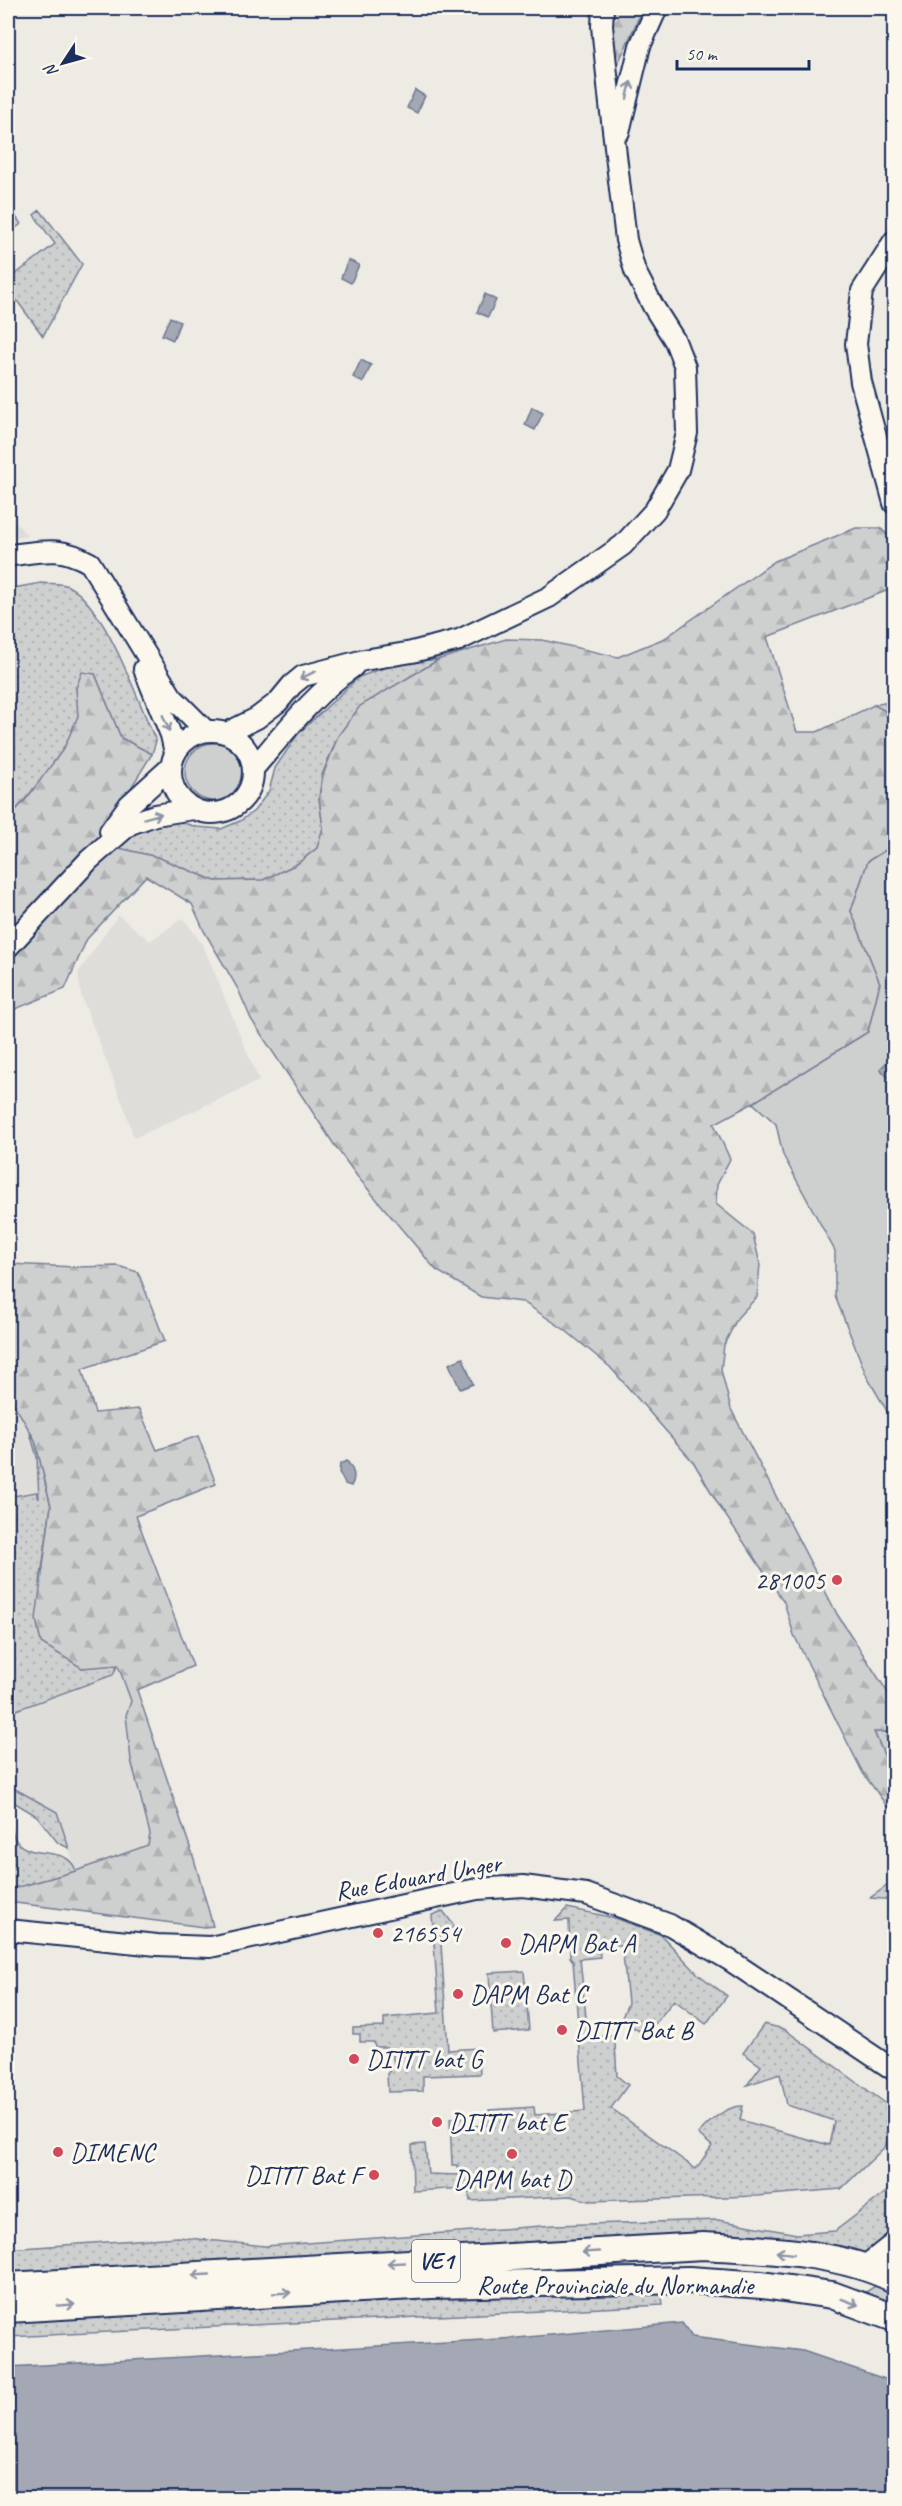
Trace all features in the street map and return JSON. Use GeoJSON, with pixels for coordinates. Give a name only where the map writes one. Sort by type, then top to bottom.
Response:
{"type":"FeatureCollection","features":[{"type":"Feature","properties":{"kind":"main road","name":"Route Provinciale du Normandie"},"geometry":{"type":"LineString","coordinates":[[8,2286],[703,2246],[775,2251],[878,2272]]}},
{"type":"Feature","properties":{"kind":"main road"},"geometry":{"type":"LineString","coordinates":[[689,2280],[723,2265],[808,2273],[855,2281],[878,2272]]}},
{"type":"Feature","properties":{"kind":"main road","name":"Route Provinciale du Normandie"},"geometry":{"type":"LineString","coordinates":[[8,2309],[431,2285],[689,2280],[762,2285],[832,2295],[894,2318]]}},
{"type":"Feature","properties":{"kind":"street"},"geometry":{"type":"LineString","coordinates":[[227,733],[257,718],[278,702],[303,676],[364,660],[412,652],[459,640],[549,597],[623,545],[655,510],[678,470],[687,433],[685,367],[675,341],[635,271],[626,240],[603,8]]}},
{"type":"Feature","properties":{"kind":"street"},"geometry":{"type":"LineString","coordinates":[[616,147],[640,46],[657,8]]}},
{"type":"Feature","properties":{"kind":"street"},"geometry":{"type":"LineString","coordinates":[[894,241],[862,291],[856,344],[861,382],[894,503]]}},
{"type":"Feature","properties":{"kind":"street"},"geometry":{"type":"LineString","coordinates":[[8,557],[51,550],[71,552],[90,563],[172,697],[207,731]]}},
{"type":"Feature","properties":{"kind":"street"},"geometry":{"type":"LineString","coordinates":[[89,860],[129,805],[173,760],[183,742],[194,734],[207,731],[227,733],[245,747],[253,769],[252,782],[248,793],[240,803],[229,810],[205,813],[193,809],[183,801],[171,779],[173,760],[171,735],[119,611]]}},
{"type":"Feature","properties":{"kind":"street"},"geometry":{"type":"LineString","coordinates":[[253,769],[332,682],[364,660]]}},
{"type":"Feature","properties":{"kind":"street"},"geometry":{"type":"LineString","coordinates":[[8,947],[89,860],[130,824],[155,815],[193,809]]}},
{"type":"Feature","properties":{"kind":"street","name":"Rue Edouard Unger"},"geometry":{"type":"LineString","coordinates":[[8,1930],[157,1946],[210,1947],[477,1889],[533,1887],[586,1894],[670,1925],[731,1961],[842,2033],[894,2070]]}},
{"type":"Feature","properties":{"kind":"street","name":"Rue Edouard Unger"},"geometry":{"type":"LineString","coordinates":[[842,2033],[894,2080]]}},
{"type":"Feature","properties":{"kind":"street"},"geometry":{"type":"LineString","coordinates":[[878,2272],[894,2243]]}},
{"type":"Feature","properties":{"kind":"street"},"geometry":{"type":"LineString","coordinates":[[878,2272],[894,2254]]}},
{"type":"Feature","properties":{"kind":"shaded area"},"geometry":{"type":"Polygon","coordinates":[[[415,90],[425,96],[417,113],[407,108],[415,90]]]}},
{"type":"Feature","properties":{"kind":"shaded area"},"geometry":{"type":"Polygon","coordinates":[[[348,260],[359,265],[351,283],[341,278],[348,260]]]}},
{"type":"Feature","properties":{"kind":"shaded area"},"geometry":{"type":"Polygon","coordinates":[[[485,294],[496,300],[488,317],[477,312],[485,294]]]}},
{"type":"Feature","properties":{"kind":"shaded area"},"geometry":{"type":"Polygon","coordinates":[[[170,317],[180,322],[173,340],[162,335],[170,317]]]}},
{"type":"Feature","properties":{"kind":"shaded area"},"geometry":{"type":"Polygon","coordinates":[[[361,360],[371,365],[363,383],[353,377],[361,360]]]}},
{"type":"Feature","properties":{"kind":"shaded area"},"geometry":{"type":"Polygon","coordinates":[[[532,407],[543,413],[535,430],[525,425],[532,407]]]}},
{"type":"Feature","properties":{"kind":"shaded area"},"geometry":{"type":"Polygon","coordinates":[[[8,512],[27,536],[8,539],[8,512]]]}},
{"type":"Feature","properties":{"kind":"shaded area"},"geometry":{"type":"Polygon","coordinates":[[[118,915],[150,941],[183,918],[203,945],[259,1081],[134,1138],[81,995],[78,973],[118,915]]]}},
{"type":"Feature","properties":{"kind":"shaded area"},"geometry":{"type":"Polygon","coordinates":[[[894,1055],[894,1081],[893,1082],[880,1069],[894,1055]]]}},
{"type":"Feature","properties":{"kind":"shaded area"},"geometry":{"type":"Polygon","coordinates":[[[463,1358],[473,1384],[460,1389],[449,1364],[463,1358]]]}},
{"type":"Feature","properties":{"kind":"shaded area"},"geometry":{"type":"Polygon","coordinates":[[[8,1391],[27,1421],[37,1457],[39,1503],[8,1566],[8,1391]]]}},
{"type":"Feature","properties":{"kind":"shaded area"},"geometry":{"type":"Polygon","coordinates":[[[347,1461],[354,1473],[351,1486],[345,1484],[339,1472],[340,1464],[347,1461]]]}},
{"type":"Feature","properties":{"kind":"shaded area"},"geometry":{"type":"Polygon","coordinates":[[[8,1655],[118,1664],[131,1701],[131,1760],[150,1834],[148,1845],[76,1871],[57,1812],[8,1785],[8,1655]]]}},
{"type":"Feature","properties":{"kind":"shaded area"},"geometry":{"type":"Polygon","coordinates":[[[682,2323],[692,2337],[803,2351],[894,2382],[894,2498],[8,2498],[8,2367],[517,2338],[682,2323]]]}},
{"type":"Feature","properties":{"kind":"green space"},"geometry":{"type":"Polygon","coordinates":[[[609,8],[643,8],[612,77],[609,8]]]}},
{"type":"Feature","properties":{"kind":"green space"},"geometry":{"type":"Polygon","coordinates":[[[8,205],[21,224],[12,231],[15,236],[10,240],[8,235],[8,205]]]}},
{"type":"Feature","properties":{"kind":"green space"},"geometry":{"type":"Polygon","coordinates":[[[40,210],[82,264],[43,336],[15,298],[8,303],[8,280],[55,244],[34,215],[40,210]]]}},
{"type":"Feature","properties":{"kind":"green space"},"geometry":{"type":"Polygon","coordinates":[[[856,528],[880,528],[894,540],[894,588],[767,637],[797,732],[817,732],[874,705],[884,710],[894,723],[894,845],[868,861],[851,911],[880,983],[868,1032],[753,1103],[714,1124],[730,1159],[717,1185],[716,1204],[753,1234],[760,1264],[757,1297],[738,1317],[724,1345],[721,1370],[731,1409],[837,1614],[894,1702],[894,1740],[887,1732],[874,1732],[894,1778],[894,1809],[889,1809],[863,1773],[794,1635],[784,1602],[720,1507],[694,1463],[610,1367],[565,1330],[523,1302],[481,1297],[436,1270],[357,1176],[333,1143],[251,1019],[238,989],[204,931],[192,904],[146,876],[87,939],[65,989],[8,1012],[8,819],[27,798],[64,748],[78,716],[76,688],[82,672],[95,674],[121,738],[152,754],[132,786],[119,848],[157,857],[215,881],[263,880],[297,864],[317,848],[323,828],[319,798],[323,775],[338,736],[360,706],[440,659],[506,639],[542,640],[618,657],[665,638],[775,561],[856,528]]]}},
{"type":"Feature","properties":{"kind":"green space"},"geometry":{"type":"Polygon","coordinates":[[[41,583],[68,586],[82,597],[95,613],[119,656],[156,741],[152,754],[121,738],[95,674],[76,688],[79,713],[59,756],[8,819],[8,589],[41,583]]]}},
{"type":"Feature","properties":{"kind":"green space"},"geometry":{"type":"Polygon","coordinates":[[[440,659],[361,706],[338,736],[322,775],[319,798],[323,828],[317,848],[297,864],[263,880],[215,881],[157,857],[118,848],[141,830],[177,821],[197,827],[221,829],[240,821],[254,811],[269,791],[275,768],[298,734],[359,677],[397,663],[440,659]]]}},
{"type":"Feature","properties":{"kind":"green space"},"geometry":{"type":"Polygon","coordinates":[[[894,701],[894,723],[884,710],[874,705],[894,701]]]}},
{"type":"Feature","properties":{"kind":"green space"},"geometry":{"type":"Polygon","coordinates":[[[208,743],[220,743],[235,751],[243,766],[243,778],[235,793],[220,801],[208,801],[193,793],[185,778],[185,766],[193,751],[208,743]]]}},
{"type":"Feature","properties":{"kind":"green space"},"geometry":{"type":"Polygon","coordinates":[[[894,845],[894,1423],[867,1377],[835,1296],[835,1251],[783,1155],[776,1124],[753,1103],[868,1032],[880,983],[851,911],[868,861],[894,845]]]}},
{"type":"Feature","properties":{"kind":"green space"},"geometry":{"type":"Polygon","coordinates":[[[8,1264],[118,1266],[138,1272],[165,1341],[82,1369],[95,1413],[139,1409],[157,1450],[198,1436],[216,1484],[136,1516],[193,1666],[137,1690],[194,1859],[213,1926],[204,1927],[8,1902],[8,1890],[76,1871],[148,1845],[150,1834],[131,1760],[126,1715],[131,1701],[118,1665],[82,1668],[41,1643],[36,1619],[51,1506],[35,1440],[8,1394],[8,1264]]]}},
{"type":"Feature","properties":{"kind":"green space"},"geometry":{"type":"Polygon","coordinates":[[[30,1433],[35,1440],[51,1506],[40,1583],[82,1668],[118,1664],[113,1675],[8,1713],[8,1497],[36,1492],[39,1499],[37,1457],[30,1433]]]}},
{"type":"Feature","properties":{"kind":"green space"},"geometry":{"type":"Polygon","coordinates":[[[874,1732],[888,1732],[894,1740],[894,1778],[874,1732]]]}},
{"type":"Feature","properties":{"kind":"green space"},"geometry":{"type":"Polygon","coordinates":[[[8,1785],[57,1812],[69,1848],[58,1843],[37,1816],[12,1801],[11,1825],[15,1840],[24,1848],[60,1855],[70,1861],[76,1871],[8,1890],[8,1785]]]}},
{"type":"Feature","properties":{"kind":"green space"},"geometry":{"type":"Polygon","coordinates":[[[894,1881],[894,1900],[870,1898],[894,1881]]]}},
{"type":"Feature","properties":{"kind":"green space"},"geometry":{"type":"Polygon","coordinates":[[[567,1908],[615,1918],[661,1935],[698,1974],[727,1996],[706,2024],[674,2000],[646,2035],[621,2020],[628,2003],[622,1945],[599,1945],[600,1957],[580,1959],[588,2037],[617,2036],[615,2044],[617,2076],[628,2085],[611,2108],[696,2169],[712,2146],[698,2134],[718,2115],[736,2107],[743,2106],[740,2120],[829,2145],[834,2121],[787,2105],[780,2074],[747,2085],[761,2066],[743,2053],[764,2024],[784,2029],[892,2108],[886,2146],[841,2189],[757,2196],[589,2201],[571,2196],[470,2201],[468,2188],[413,2191],[412,2145],[425,2144],[428,2174],[459,2175],[458,2165],[452,2165],[450,2118],[471,2117],[472,2126],[486,2125],[486,2115],[489,2115],[489,2110],[534,2107],[535,2115],[585,2111],[573,1961],[570,1957],[569,1920],[555,1921],[567,1908]]]}},
{"type":"Feature","properties":{"kind":"green space"},"geometry":{"type":"Polygon","coordinates":[[[443,1911],[456,1928],[440,1929],[448,2050],[478,2048],[480,2074],[423,2076],[423,2091],[388,2092],[387,2074],[394,2065],[392,2052],[386,2047],[375,2047],[374,2042],[360,2042],[360,2034],[353,2034],[353,2028],[384,2027],[384,2018],[439,2013],[432,1915],[443,1911]]]}},
{"type":"Feature","properties":{"kind":"green space"},"geometry":{"type":"Polygon","coordinates":[[[524,1971],[529,2030],[493,2033],[489,1973],[524,1971]]]}},
{"type":"Feature","properties":{"kind":"green space"},"geometry":{"type":"Polygon","coordinates":[[[894,2186],[894,2238],[868,2255],[803,2241],[691,2234],[8,2275],[8,2249],[178,2237],[265,2246],[555,2225],[718,2220],[797,2234],[835,2231],[894,2186]]]}},
{"type":"Feature","properties":{"kind":"green space"},"geometry":{"type":"Polygon","coordinates":[[[880,2283],[894,2291],[894,2311],[861,2295],[880,2283]]]}},
{"type":"Feature","properties":{"kind":"green space"},"geometry":{"type":"Polygon","coordinates":[[[661,2288],[663,2305],[8,2337],[8,2320],[547,2291],[661,2288]]]}},
{"type":"Feature","properties":{"kind":"place","name":"281005"},"geometry":{"type":"Point","coordinates":[837,1580]}},
{"type":"Feature","properties":{"kind":"place","name":"216554"},"geometry":{"type":"Point","coordinates":[378,1933]}},
{"type":"Feature","properties":{"kind":"place","name":"DAPM Bat A"},"geometry":{"type":"Point","coordinates":[506,1943]}},
{"type":"Feature","properties":{"kind":"place","name":"DAPM Bat C"},"geometry":{"type":"Point","coordinates":[458,1994]}},
{"type":"Feature","properties":{"kind":"place","name":"DITTT Bat B"},"geometry":{"type":"Point","coordinates":[562,2030]}},
{"type":"Feature","properties":{"kind":"place","name":"DITTT bat G"},"geometry":{"type":"Point","coordinates":[354,2059]}},
{"type":"Feature","properties":{"kind":"place","name":"DITTT bat E"},"geometry":{"type":"Point","coordinates":[437,2122]}},
{"type":"Feature","properties":{"kind":"place","name":"DIMENC"},"geometry":{"type":"Point","coordinates":[58,2152]}},
{"type":"Feature","properties":{"kind":"place","name":"DAPM bat D"},"geometry":{"type":"Point","coordinates":[512,2154]}},
{"type":"Feature","properties":{"kind":"place","name":"DITTT Bat F"},"geometry":{"type":"Point","coordinates":[374,2175]}}]}
